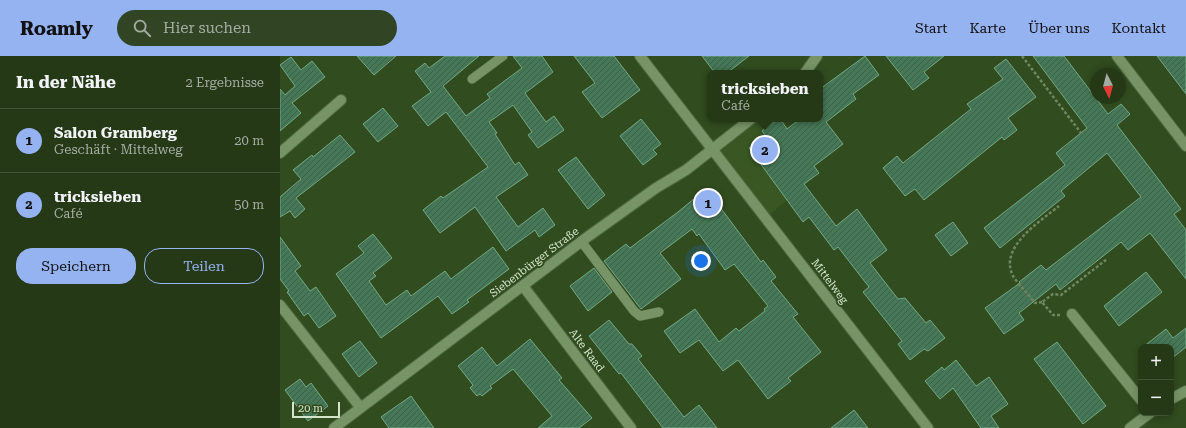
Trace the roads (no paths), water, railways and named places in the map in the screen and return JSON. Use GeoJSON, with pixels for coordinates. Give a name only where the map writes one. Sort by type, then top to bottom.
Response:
{"type":"FeatureCollection","features":[{"type":"Feature","properties":{"kind":"street","name":"Mittelweg"},"geometry":{"type":"LineString","coordinates":[[640,56],[928,428]]}},
{"type":"Feature","properties":{"kind":"street"},"geometry":{"type":"LineString","coordinates":[[807,70],[817,56]]}},
{"type":"Feature","properties":{"kind":"street"},"geometry":{"type":"LineString","coordinates":[[1117,56],[1186,146]]}},
{"type":"Feature","properties":{"kind":"street"},"geometry":{"type":"LineString","coordinates":[[280,152],[341,100]]}},
{"type":"Feature","properties":{"kind":"street","name":"Siebenbürger Straße"},"geometry":{"type":"LineString","coordinates":[[334,428],[581,241],[656,188],[686,170],[747,122]]}},
{"type":"Feature","properties":{"kind":"street","name":"Alte Raad"},"geometry":{"type":"LineString","coordinates":[[523,286],[631,428]]}},
{"type":"Feature","properties":{"kind":"street"},"geometry":{"type":"LineString","coordinates":[[280,305],[360,407]]}},
{"type":"Feature","properties":{"kind":"street"},"geometry":{"type":"LineString","coordinates":[[1072,314],[1138,396]]}},
{"type":"Feature","properties":{"kind":"street"},"geometry":{"type":"LineString","coordinates":[[1174,397],[1186,391]]}},
{"type":"Feature","properties":{"kind":"street"},"geometry":{"type":"LineString","coordinates":[[1130,428],[1146,416]]}},
{"type":"Feature","properties":{"kind":"lane"},"geometry":{"type":"LineString","coordinates":[[472,78],[503,56]]}},
{"type":"Feature","properties":{"kind":"lane"},"geometry":{"type":"LineString","coordinates":[[581,241],[634,311],[640,316],[659,312]]}},
{"type":"Feature","properties":{"kind":"place","name":"tricksieben"},"geometry":{"type":"Point","coordinates":[765,150]}},
{"type":"Feature","properties":{"kind":"place","name":"Salon Gramberg"},"geometry":{"type":"Point","coordinates":[708,203]}}]}
